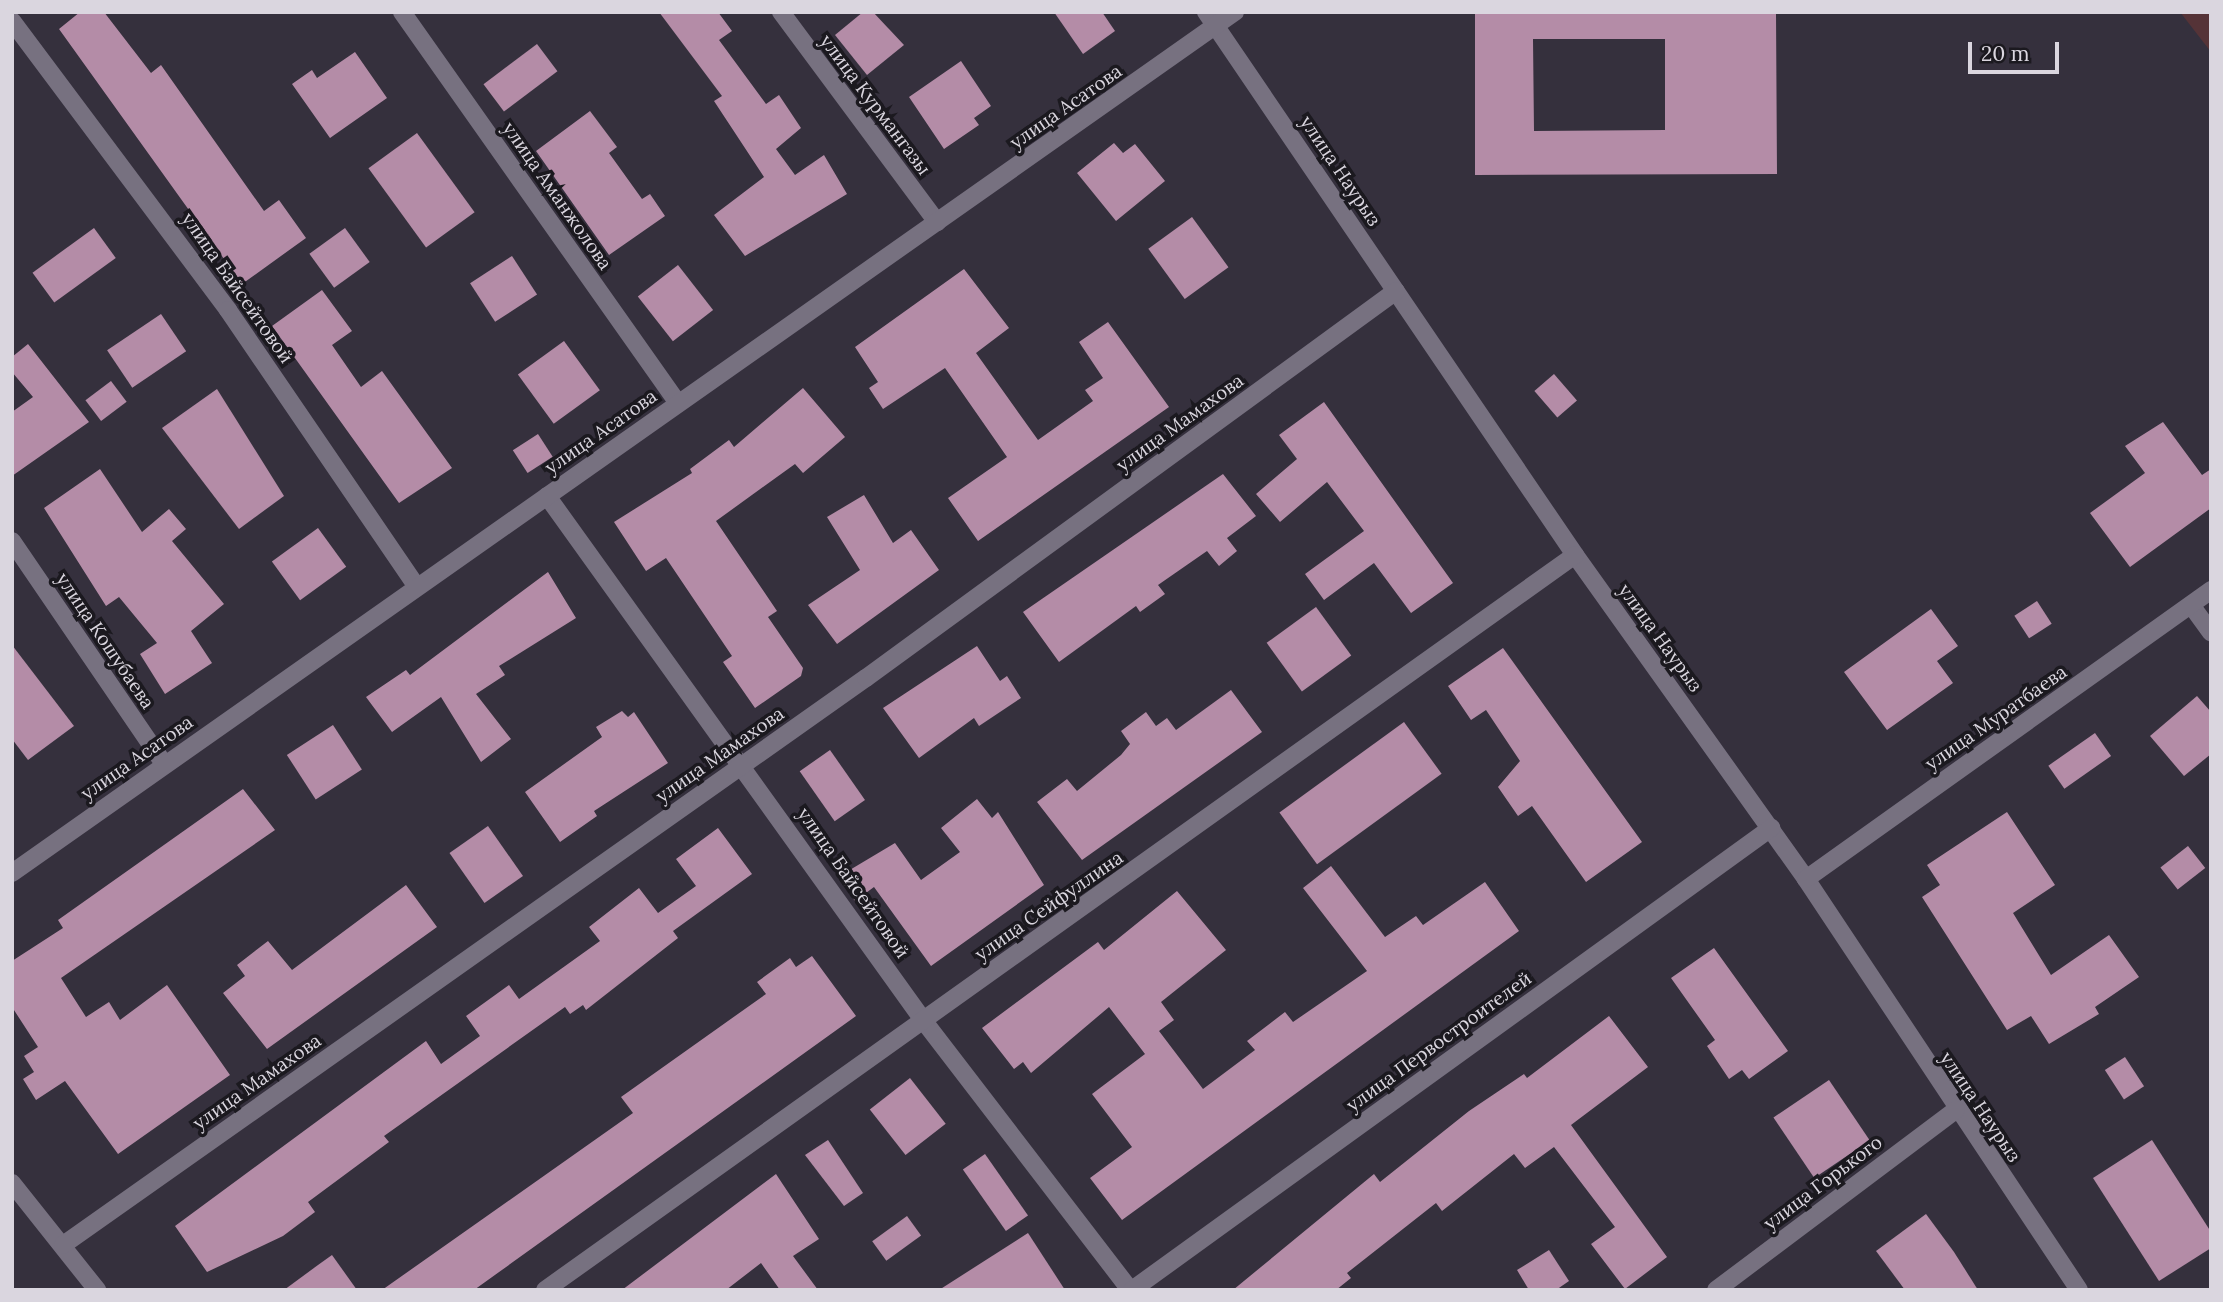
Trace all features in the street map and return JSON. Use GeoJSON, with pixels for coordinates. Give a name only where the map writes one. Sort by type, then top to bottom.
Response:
{"type":"FeatureCollection","features":[{"type":"Feature","properties":{"kind":"street","name":"улица Аманжолова"},"geometry":{"type":"LineString","coordinates":[[402,12],[678,404]]}},
{"type":"Feature","properties":{"kind":"street","name":"улица Курмангазы"},"geometry":{"type":"LineString","coordinates":[[781,12],[937,222]]}},
{"type":"Feature","properties":{"kind":"street","name":"улица Наурыз"},"geometry":{"type":"LineString","coordinates":[[1206,12],[1575,555],[1806,878],[1956,1110],[2079,1290]]}},
{"type":"Feature","properties":{"kind":"street","name":"улица Асатова"},"geometry":{"type":"LineString","coordinates":[[12,873],[416,587],[1217,28],[1235,12]]}},
{"type":"Feature","properties":{"kind":"street","name":"улица Байсейтовой"},"geometry":{"type":"LineString","coordinates":[[12,21],[228,310],[416,587]]}},
{"type":"Feature","properties":{"kind":"street","name":"улица Мамахова"},"geometry":{"type":"LineString","coordinates":[[63,1245],[744,764],[1396,291]]}},
{"type":"Feature","properties":{"kind":"street","name":"улица Байсейтовой"},"geometry":{"type":"LineString","coordinates":[[547,496],[744,764],[923,1020],[1131,1290]]}},
{"type":"Feature","properties":{"kind":"street","name":"улица Кошубаева"},"geometry":{"type":"LineString","coordinates":[[12,541],[164,764]]}},
{"type":"Feature","properties":{"kind":"street","name":"улица Сейфуллина"},"geometry":{"type":"LineString","coordinates":[[545,1290],[1575,555]]}},
{"type":"Feature","properties":{"kind":"street","name":"улица Муратбаева"},"geometry":{"type":"LineString","coordinates":[[1806,878],[2211,590]]}},
{"type":"Feature","properties":{"kind":"street"},"geometry":{"type":"LineString","coordinates":[[2191,605],[2211,632]]}},
{"type":"Feature","properties":{"kind":"street","name":"улица Первостроителей"},"geometry":{"type":"LineString","coordinates":[[1131,1290],[1771,828]]}},
{"type":"Feature","properties":{"kind":"street","name":"улица Горького"},"geometry":{"type":"LineString","coordinates":[[1716,1290],[1956,1110]]}},
{"type":"Feature","properties":{"kind":"street"},"geometry":{"type":"LineString","coordinates":[[12,1183],[97,1290]]}},
{"type":"Feature","properties":{"kind":"shaded area"},"geometry":{"type":"Polygon","coordinates":[[[2180,12],[2211,12],[2211,52],[2180,12]]]}},
{"type":"Feature","properties":{"kind":"building"},"geometry":{"type":"Polygon","coordinates":[[[80,12],[104,12],[151,73],[161,65],[264,211],[279,200],[306,238],[242,284],[59,29],[80,12]]]}},
{"type":"Feature","properties":{"kind":"building"},"geometry":{"type":"Polygon","coordinates":[[[659,12],[718,12],[732,31],[719,40],[766,104],[779,95],[801,128],[776,149],[795,175],[824,155],[847,194],[745,256],[714,215],[764,177],[714,101],[722,96],[659,12]]]}},
{"type":"Feature","properties":{"kind":"building"},"geometry":{"type":"Polygon","coordinates":[[[863,12],[873,12],[904,45],[867,75],[835,35],[863,12]]]}},
{"type":"Feature","properties":{"kind":"building"},"geometry":{"type":"Polygon","coordinates":[[[1054,12],[1102,12],[1115,31],[1083,54],[1054,12]]]}},
{"type":"Feature","properties":{"kind":"building"},"geometry":{"type":"Polygon","coordinates":[[[1475,12],[1776,12],[1777,174],[1475,175],[1475,12]],[[1533,39],[1534,131],[1665,130],[1665,39],[1533,39]]]}},
{"type":"Feature","properties":{"kind":"building"},"geometry":{"type":"Polygon","coordinates":[[[537,44],[557,71],[504,111],[483,84],[537,44]]]}},
{"type":"Feature","properties":{"kind":"building"},"geometry":{"type":"Polygon","coordinates":[[[355,52],[387,98],[330,138],[292,84],[312,70],[317,78],[355,52]]]}},
{"type":"Feature","properties":{"kind":"building"},"geometry":{"type":"Polygon","coordinates":[[[961,61],[991,106],[974,118],[979,125],[944,149],[909,97],[961,61]]]}},
{"type":"Feature","properties":{"kind":"building"},"geometry":{"type":"Polygon","coordinates":[[[590,111],[617,147],[609,153],[642,199],[650,194],[665,216],[609,255],[536,151],[590,111]]]}},
{"type":"Feature","properties":{"kind":"building"},"geometry":{"type":"Polygon","coordinates":[[[417,133],[475,212],[426,248],[368,168],[417,133]]]}},
{"type":"Feature","properties":{"kind":"building"},"geometry":{"type":"Polygon","coordinates":[[[1114,143],[1123,153],[1135,144],[1165,181],[1116,221],[1077,173],[1114,143]]]}},
{"type":"Feature","properties":{"kind":"building"},"geometry":{"type":"Polygon","coordinates":[[[1192,217],[1228,267],[1185,299],[1148,249],[1192,217]]]}},
{"type":"Feature","properties":{"kind":"building"},"geometry":{"type":"Polygon","coordinates":[[[94,228],[116,258],[54,303],[33,273],[94,228]]]}},
{"type":"Feature","properties":{"kind":"building"},"geometry":{"type":"Polygon","coordinates":[[[345,228],[370,262],[334,288],[309,254],[345,228]]]}},
{"type":"Feature","properties":{"kind":"building"},"geometry":{"type":"Polygon","coordinates":[[[512,256],[537,295],[495,322],[470,283],[512,256]]]}},
{"type":"Feature","properties":{"kind":"building"},"geometry":{"type":"Polygon","coordinates":[[[678,265],[713,310],[673,341],[638,296],[678,265]]]}},
{"type":"Feature","properties":{"kind":"building"},"geometry":{"type":"Polygon","coordinates":[[[964,269],[1009,328],[976,353],[1038,440],[1093,401],[1085,390],[1103,378],[1079,342],[1108,322],[1169,407],[978,541],[948,498],[1007,457],[945,368],[883,409],[869,388],[878,382],[855,347],[964,269]]]}},
{"type":"Feature","properties":{"kind":"building"},"geometry":{"type":"Polygon","coordinates":[[[322,290],[352,331],[332,345],[361,387],[382,371],[452,468],[399,503],[272,326],[322,290]]]}},
{"type":"Feature","properties":{"kind":"building"},"geometry":{"type":"Polygon","coordinates":[[[161,314],[186,351],[132,388],[107,350],[161,314]]]}},
{"type":"Feature","properties":{"kind":"building"},"geometry":{"type":"Polygon","coordinates":[[[564,341],[600,390],[554,424],[518,375],[564,341]]]}},
{"type":"Feature","properties":{"kind":"building"},"geometry":{"type":"Polygon","coordinates":[[[28,344],[89,422],[12,476],[12,412],[33,397],[12,372],[12,357],[28,344]]]}},
{"type":"Feature","properties":{"kind":"building"},"geometry":{"type":"Polygon","coordinates":[[[1554,374],[1577,400],[1557,417],[1534,391],[1554,374]]]}},
{"type":"Feature","properties":{"kind":"building"},"geometry":{"type":"Polygon","coordinates":[[[111,381],[127,402],[101,421],[85,400],[111,381]]]}},
{"type":"Feature","properties":{"kind":"building"},"geometry":{"type":"Polygon","coordinates":[[[803,388],[845,437],[803,473],[795,464],[716,521],[777,611],[768,617],[803,668],[801,676],[755,708],[723,662],[732,656],[666,558],[646,571],[614,522],[692,473],[690,469],[729,440],[734,447],[803,388]]]}},
{"type":"Feature","properties":{"kind":"building"},"geometry":{"type":"Polygon","coordinates":[[[217,389],[284,496],[239,529],[162,428],[217,389]]]}},
{"type":"Feature","properties":{"kind":"building"},"geometry":{"type":"Polygon","coordinates":[[[1324,402],[1453,583],[1411,613],[1374,563],[1324,600],[1305,574],[1364,531],[1327,482],[1280,522],[1256,494],[1297,459],[1279,435],[1324,402]]]}},
{"type":"Feature","properties":{"kind":"building"},"geometry":{"type":"Polygon","coordinates":[[[2163,422],[2202,475],[2211,469],[2211,508],[2130,567],[2090,513],[2145,473],[2125,446],[2163,422]]]}},
{"type":"Feature","properties":{"kind":"building"},"geometry":{"type":"Polygon","coordinates":[[[538,434],[553,457],[528,473],[513,450],[538,434]]]}},
{"type":"Feature","properties":{"kind":"building"},"geometry":{"type":"Polygon","coordinates":[[[100,469],[142,532],[169,509],[186,529],[172,541],[224,604],[191,631],[212,663],[165,694],[140,654],[157,643],[119,597],[106,606],[44,508],[100,469]]]}},
{"type":"Feature","properties":{"kind":"building"},"geometry":{"type":"Polygon","coordinates":[[[1223,474],[1256,516],[1227,538],[1237,551],[1219,566],[1207,551],[1158,585],[1165,594],[1140,612],[1136,606],[1059,662],[1023,612],[1223,474]]]}},
{"type":"Feature","properties":{"kind":"building"},"geometry":{"type":"Polygon","coordinates":[[[864,495],[893,543],[911,530],[939,570],[837,644],[808,605],[860,570],[827,517],[864,495]]]}},
{"type":"Feature","properties":{"kind":"building"},"geometry":{"type":"Polygon","coordinates":[[[318,528],[346,567],[300,600],[272,562],[318,528]]]}},
{"type":"Feature","properties":{"kind":"building"},"geometry":{"type":"Polygon","coordinates":[[[548,572],[576,618],[499,666],[505,675],[476,694],[511,739],[481,762],[441,697],[392,732],[366,697],[406,670],[410,675],[548,572]]]}},
{"type":"Feature","properties":{"kind":"building"},"geometry":{"type":"Polygon","coordinates":[[[2037,601],[2052,624],[2029,638],[2014,616],[2037,601]]]}},
{"type":"Feature","properties":{"kind":"building"},"geometry":{"type":"Polygon","coordinates":[[[1316,607],[1351,656],[1302,691],[1267,643],[1316,607]]]}},
{"type":"Feature","properties":{"kind":"building"},"geometry":{"type":"Polygon","coordinates":[[[1931,609],[1958,646],[1937,661],[1953,683],[1887,730],[1844,672],[1931,609]]]}},
{"type":"Feature","properties":{"kind":"building"},"geometry":{"type":"Polygon","coordinates":[[[12,645],[74,726],[28,760],[12,739],[12,645]]]}},
{"type":"Feature","properties":{"kind":"building"},"geometry":{"type":"Polygon","coordinates":[[[977,646],[1000,681],[1007,676],[1021,698],[979,726],[974,718],[919,758],[883,708],[977,646]]]}},
{"type":"Feature","properties":{"kind":"building"},"geometry":{"type":"Polygon","coordinates":[[[1503,648],[1642,842],[1586,882],[1532,806],[1518,816],[1498,787],[1520,761],[1486,710],[1471,720],[1448,686],[1503,648]]]}},
{"type":"Feature","properties":{"kind":"building"},"geometry":{"type":"Polygon","coordinates":[[[1231,690],[1262,732],[1082,860],[1037,802],[1067,779],[1077,791],[1121,755],[1130,744],[1121,731],[1146,712],[1156,726],[1167,718],[1176,730],[1231,690]]]}},
{"type":"Feature","properties":{"kind":"building"},"geometry":{"type":"Polygon","coordinates":[[[2197,696],[2211,712],[2211,754],[2184,776],[2150,736],[2197,696]]]}},
{"type":"Feature","properties":{"kind":"building"},"geometry":{"type":"Polygon","coordinates":[[[622,711],[628,717],[634,712],[668,763],[594,811],[597,816],[560,842],[525,792],[602,737],[596,727],[622,711]]]}},
{"type":"Feature","properties":{"kind":"building"},"geometry":{"type":"Polygon","coordinates":[[[1404,722],[1442,774],[1317,864],[1279,813],[1404,722]]]}},
{"type":"Feature","properties":{"kind":"building"},"geometry":{"type":"Polygon","coordinates":[[[333,725],[362,769],[316,799],[287,755],[333,725]]]}},
{"type":"Feature","properties":{"kind":"building"},"geometry":{"type":"Polygon","coordinates":[[[2095,733],[2111,756],[2064,789],[2048,766],[2095,733]]]}},
{"type":"Feature","properties":{"kind":"building"},"geometry":{"type":"Polygon","coordinates":[[[830,750],[865,800],[835,821],[800,771],[830,750]]]}},
{"type":"Feature","properties":{"kind":"building"},"geometry":{"type":"Polygon","coordinates":[[[243,789],[275,830],[61,978],[86,1017],[109,1002],[120,1020],[167,985],[230,1075],[118,1154],[65,1081],[36,1100],[23,1079],[34,1072],[24,1056],[38,1047],[12,1007],[12,961],[63,928],[58,920],[243,789]]]}},
{"type":"Feature","properties":{"kind":"building"},"geometry":{"type":"Polygon","coordinates":[[[977,799],[992,818],[998,812],[1044,885],[931,966],[874,887],[855,901],[838,877],[895,843],[921,880],[960,852],[941,828],[977,799]]]}},
{"type":"Feature","properties":{"kind":"building"},"geometry":{"type":"Polygon","coordinates":[[[2007,812],[2055,885],[2013,913],[2051,975],[2109,935],[2139,977],[2095,1007],[2099,1014],[2049,1044],[2031,1016],[2007,1030],[1922,897],[1940,885],[1927,865],[2007,812]]]}},
{"type":"Feature","properties":{"kind":"building"},"geometry":{"type":"Polygon","coordinates":[[[488,826],[523,876],[484,903],[449,853],[488,826]]]}},
{"type":"Feature","properties":{"kind":"building"},"geometry":{"type":"Polygon","coordinates":[[[718,828],[752,874],[673,931],[678,938],[586,1010],[583,1005],[570,1014],[565,1007],[384,1136],[389,1142],[308,1202],[315,1212],[283,1236],[207,1272],[175,1226],[426,1041],[441,1064],[480,1036],[466,1016],[509,985],[519,999],[600,941],[589,927],[639,888],[658,913],[696,886],[676,859],[718,828]]]}},
{"type":"Feature","properties":{"kind":"building"},"geometry":{"type":"Polygon","coordinates":[[[2188,846],[2205,868],[2178,890],[2160,868],[2188,846]]]}},
{"type":"Feature","properties":{"kind":"building"},"geometry":{"type":"Polygon","coordinates":[[[1331,866],[1385,937],[1416,916],[1423,925],[1485,882],[1519,931],[1122,1220],[1090,1178],[1132,1147],[1092,1094],[1145,1054],[1109,1007],[1031,1073],[1023,1062],[1014,1069],[982,1028],[1098,942],[1104,950],[1177,891],[1226,950],[1161,1002],[1174,1020],[1159,1031],[1203,1089],[1255,1050],[1247,1041],[1285,1012],[1293,1022],[1367,971],[1303,888],[1331,866]]]}},
{"type":"Feature","properties":{"kind":"building"},"geometry":{"type":"Polygon","coordinates":[[[406,885],[437,927],[267,1049],[223,993],[245,976],[237,965],[268,941],[292,970],[406,885]]]}},
{"type":"Feature","properties":{"kind":"building"},"geometry":{"type":"Polygon","coordinates":[[[1714,948],[1788,1051],[1749,1079],[1742,1070],[1729,1079],[1707,1046],[1715,1040],[1671,978],[1714,948]]]}},
{"type":"Feature","properties":{"kind":"building"},"geometry":{"type":"Polygon","coordinates":[[[812,956],[856,1016],[474,1290],[382,1290],[633,1113],[621,1097],[766,994],[757,982],[790,958],[796,967],[812,956]]]}},
{"type":"Feature","properties":{"kind":"building"},"geometry":{"type":"Polygon","coordinates":[[[1609,1016],[1648,1067],[1571,1125],[1667,1257],[1625,1289],[1591,1244],[1615,1227],[1554,1147],[1525,1168],[1514,1154],[1442,1211],[1436,1203],[1347,1273],[1351,1278],[1336,1290],[1233,1290],[1374,1174],[1380,1182],[1469,1111],[1524,1074],[1527,1078],[1609,1016]]]}},
{"type":"Feature","properties":{"kind":"building"},"geometry":{"type":"Polygon","coordinates":[[[2125,1057],[2144,1086],[2124,1099],[2105,1070],[2125,1057]]]}},
{"type":"Feature","properties":{"kind":"building"},"geometry":{"type":"Polygon","coordinates":[[[910,1078],[946,1124],[906,1155],[870,1109],[910,1078]]]}},
{"type":"Feature","properties":{"kind":"building"},"geometry":{"type":"Polygon","coordinates":[[[1829,1080],[1870,1141],[1814,1178],[1773,1117],[1829,1080]]]}},
{"type":"Feature","properties":{"kind":"building"},"geometry":{"type":"Polygon","coordinates":[[[828,1140],[863,1193],[844,1206],[805,1155],[828,1140]]]}},
{"type":"Feature","properties":{"kind":"building"},"geometry":{"type":"Polygon","coordinates":[[[2152,1140],[2211,1232],[2211,1248],[2159,1281],[2093,1178],[2152,1140]]]}},
{"type":"Feature","properties":{"kind":"building"},"geometry":{"type":"Polygon","coordinates":[[[985,1154],[1028,1215],[1006,1231],[963,1169],[985,1154]]]}},
{"type":"Feature","properties":{"kind":"building"},"geometry":{"type":"Polygon","coordinates":[[[776,1174],[819,1239],[793,1256],[818,1290],[780,1290],[761,1263],[726,1290],[622,1290],[776,1174]]]}},
{"type":"Feature","properties":{"kind":"building"},"geometry":{"type":"Polygon","coordinates":[[[1926,1214],[1978,1290],[1905,1290],[1876,1251],[1926,1214]]]}},
{"type":"Feature","properties":{"kind":"building"},"geometry":{"type":"Polygon","coordinates":[[[907,1216],[921,1235],[886,1261],[872,1241],[907,1216]]]}},
{"type":"Feature","properties":{"kind":"building"},"geometry":{"type":"Polygon","coordinates":[[[1028,1233],[1065,1290],[939,1290],[1028,1233]]]}},
{"type":"Feature","properties":{"kind":"building"},"geometry":{"type":"Polygon","coordinates":[[[1549,1250],[1569,1281],[1556,1290],[1529,1290],[1517,1270],[1549,1250]]]}},
{"type":"Feature","properties":{"kind":"building"},"geometry":{"type":"Polygon","coordinates":[[[332,1255],[357,1290],[284,1290],[318,1265],[332,1255]]]}}]}
